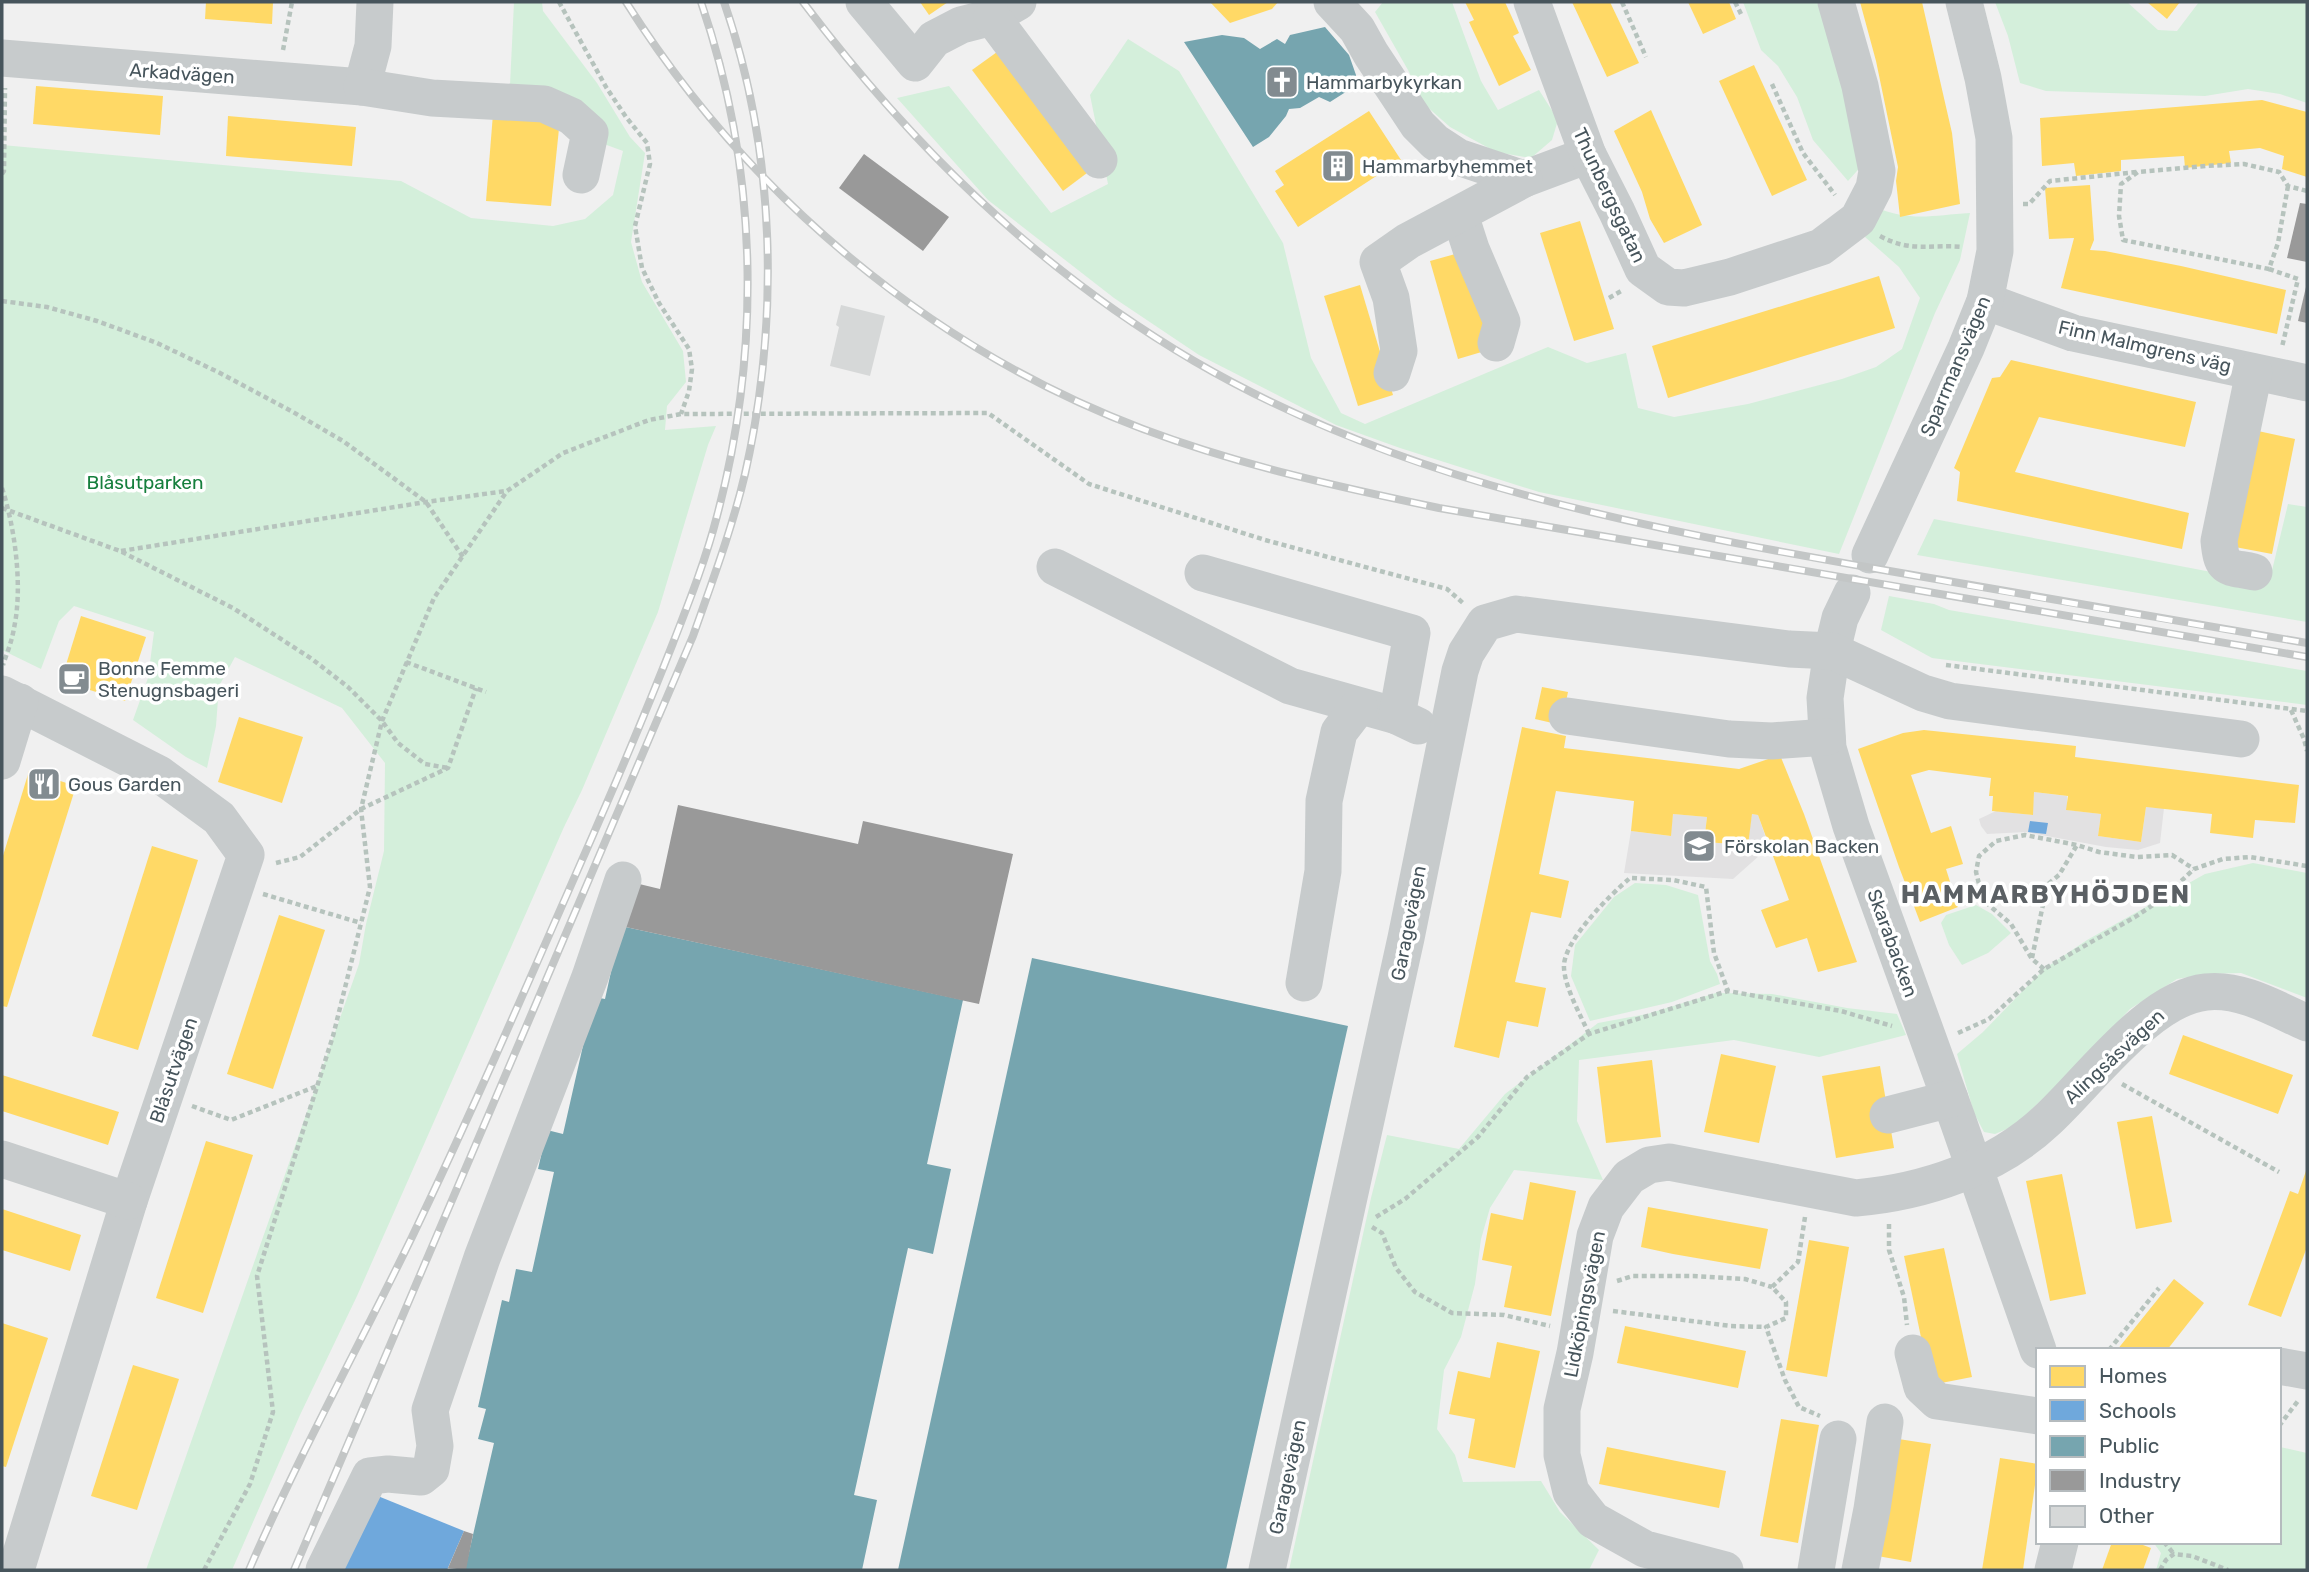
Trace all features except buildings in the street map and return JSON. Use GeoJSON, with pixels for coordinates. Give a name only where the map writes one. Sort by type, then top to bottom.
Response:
{"type":"FeatureCollection","features":[{"type":"Feature","properties":{"kind":"street"},"geometry":{"type":"LineString","coordinates":[[364,82],[373,46],[375,2]]}},
{"type":"Feature","properties":{"kind":"street"},"geometry":{"type":"LineString","coordinates":[[864,2],[915,63],[934,39],[961,25],[1005,9],[1099,160]]}},
{"type":"Feature","properties":{"kind":"street"},"geometry":{"type":"LineString","coordinates":[[1332,2],[1357,29],[1418,125],[1435,142],[1458,158],[1524,179]]}},
{"type":"Feature","properties":{"kind":"street","name":"Thunbergsgatan"},"geometry":{"type":"LineString","coordinates":[[1532,2],[1588,155],[1643,269],[1668,287],[1684,288],[1715,281],[1871,229],[1877,171],[1860,86],[1836,2]]}},
{"type":"Feature","properties":{"kind":"street","name":"Sparrmansvägen"},"geometry":{"type":"LineString","coordinates":[[1870,555],[1959,366],[1985,301],[1996,251],[1994,138],[1983,78],[1964,2]]}},
{"type":"Feature","properties":{"kind":"street","name":"Arkadvägen"},"geometry":{"type":"LineString","coordinates":[[2,58],[279,82],[364,82],[432,98],[544,104],[571,116],[590,133],[582,175]]}},
{"type":"Feature","properties":{"kind":"street"},"geometry":{"type":"LineString","coordinates":[[1392,373],[1399,351],[1391,298],[1378,262],[1408,241],[1524,179],[1588,155]]}},
{"type":"Feature","properties":{"kind":"street"},"geometry":{"type":"LineString","coordinates":[[1460,215],[1471,249],[1502,322],[1496,343]]}},
{"type":"Feature","properties":{"kind":"street","name":"Finn Malmgrens väg"},"geometry":{"type":"LineString","coordinates":[[1985,301],[2073,332],[2279,377]]}},
{"type":"Feature","properties":{"kind":"street"},"geometry":{"type":"LineString","coordinates":[[2254,572],[2226,566],[2221,560],[2219,541],[2279,377]]}},
{"type":"Feature","properties":{"kind":"street"},"geometry":{"type":"LineString","coordinates":[[1055,566],[1290,686],[1397,716],[1445,737]]}},
{"type":"Feature","properties":{"kind":"street"},"geometry":{"type":"LineString","coordinates":[[1203,573],[1412,633],[1397,716]]}},
{"type":"Feature","properties":{"kind":"street"},"geometry":{"type":"LineString","coordinates":[[1852,593],[1840,618],[1832,651],[1923,693],[1950,701],[2241,739]]}},
{"type":"Feature","properties":{"kind":"street","name":"Garagevägen"},"geometry":{"type":"LineString","coordinates":[[1267,1570],[1406,937],[1445,737],[1466,653],[1485,623],[1516,614],[1789,649],[1832,651]]}},
{"type":"Feature","properties":{"kind":"street","name":"Skarabacken"},"geometry":{"type":"LineString","coordinates":[[1832,651],[1825,698],[1828,748],[1851,826],[2037,1348]]}},
{"type":"Feature","properties":{"kind":"street"},"geometry":{"type":"LineString","coordinates":[[2,761],[11,698],[159,774],[219,818],[241,870]]}},
{"type":"Feature","properties":{"kind":"street"},"geometry":{"type":"LineString","coordinates":[[1304,983],[1323,871],[1324,801],[1339,732],[1359,706]]}},
{"type":"Feature","properties":{"kind":"street"},"geometry":{"type":"LineString","coordinates":[[1567,716],[1729,739],[1772,741],[1827,737]]}},
{"type":"Feature","properties":{"kind":"street","name":"Blåsutvägen"},"geometry":{"type":"LineString","coordinates":[[16,1570],[129,1200],[241,870]]}},
{"type":"Feature","properties":{"kind":"street"},"geometry":{"type":"LineString","coordinates":[[324,1570],[370,1476],[388,1474],[421,1477],[432,1469],[435,1446],[430,1409],[486,1246],[590,977],[623,880]]}},
{"type":"Feature","properties":{"kind":"street","name":"Alingsåsvägen"},"geometry":{"type":"LineString","coordinates":[[1974,1167],[2005,1151],[2045,1123],[2144,1023],[2165,1007],[2186,996],[2207,992],[2243,995],[2307,1023]]}},
{"type":"Feature","properties":{"kind":"street"},"geometry":{"type":"LineString","coordinates":[[1888,1115],[1950,1099]]}},
{"type":"Feature","properties":{"kind":"street"},"geometry":{"type":"LineString","coordinates":[[2,1159],[129,1200]]}},
{"type":"Feature","properties":{"kind":"street","name":"Lidköpingsvägen"},"geometry":{"type":"LineString","coordinates":[[1725,1570],[1645,1549],[1593,1520],[1571,1492],[1562,1455],[1562,1409],[1595,1236],[1606,1206],[1629,1177],[1648,1165],[1670,1162],[1856,1198],[1888,1196],[1925,1187],[1974,1167]]}},
{"type":"Feature","properties":{"kind":"street"},"geometry":{"type":"LineString","coordinates":[[1913,1353],[1922,1387],[1937,1401],[2036,1416]]}},
{"type":"Feature","properties":{"kind":"street"},"geometry":{"type":"LineString","coordinates":[[2281,1368],[2304,1385]]}},
{"type":"Feature","properties":{"kind":"street"},"geometry":{"type":"LineString","coordinates":[[1860,1570],[1885,1422]]}},
{"type":"Feature","properties":{"kind":"street"},"geometry":{"type":"LineString","coordinates":[[1816,1570],[1838,1438]]}},
{"type":"Feature","properties":{"kind":"street"},"geometry":{"type":"LineString","coordinates":[[2053,1570],[2060,1544]]}},
{"type":"Feature","properties":{"kind":"path"},"geometry":{"type":"LineString","coordinates":[[279,82],[286,22],[292,2]]}},
{"type":"Feature","properties":{"kind":"path"},"geometry":{"type":"LineString","coordinates":[[559,2],[606,87],[647,143],[650,164],[635,226],[642,268],[659,303],[689,349],[692,369],[689,391],[681,414]]}},
{"type":"Feature","properties":{"kind":"path"},"geometry":{"type":"LineString","coordinates":[[1622,2],[1646,57]]}},
{"type":"Feature","properties":{"kind":"path"},"geometry":{"type":"LineString","coordinates":[[1735,2],[1741,14]]}},
{"type":"Feature","properties":{"kind":"path"},"geometry":{"type":"LineString","coordinates":[[1772,84],[1802,153],[1844,207],[1871,229],[1915,249],[1943,245],[1973,248]]}},
{"type":"Feature","properties":{"kind":"path"},"geometry":{"type":"LineString","coordinates":[[2,174],[5,97]]}},
{"type":"Feature","properties":{"kind":"path"},"geometry":{"type":"LineString","coordinates":[[1996,204],[2029,204],[2050,181],[2244,164],[2279,172],[2288,186],[2307,191]]}},
{"type":"Feature","properties":{"kind":"path"},"geometry":{"type":"LineString","coordinates":[[2138,172],[2121,184],[2119,216],[2123,240],[2269,270],[2298,279],[2279,377]]}},
{"type":"Feature","properties":{"kind":"path"},"geometry":{"type":"LineString","coordinates":[[2269,270],[2278,243],[2288,186]]}},
{"type":"Feature","properties":{"kind":"path"},"geometry":{"type":"LineString","coordinates":[[2,301],[47,307],[96,321],[157,344],[218,372],[293,412],[343,441],[426,502],[463,557]]}},
{"type":"Feature","properties":{"kind":"path"},"geometry":{"type":"LineString","coordinates":[[204,1570],[250,1485],[273,1412],[257,1276],[333,1036],[370,887],[360,809],[382,721],[434,598],[507,491],[563,453],[649,420],[681,414],[988,413],[1088,484],[1265,540],[1447,589]]}},
{"type":"Feature","properties":{"kind":"path"},"geometry":{"type":"LineString","coordinates":[[2,488],[10,511],[18,567],[15,627],[2,671]]}},
{"type":"Feature","properties":{"kind":"path"},"geometry":{"type":"LineString","coordinates":[[120,551],[507,491]]}},
{"type":"Feature","properties":{"kind":"path"},"geometry":{"type":"LineString","coordinates":[[2,508],[120,551],[233,608],[312,659],[348,687],[382,721],[398,743],[425,764],[448,768]]}},
{"type":"Feature","properties":{"kind":"path"},"geometry":{"type":"LineString","coordinates":[[406,662],[486,692]]}},
{"type":"Feature","properties":{"kind":"path"},"geometry":{"type":"LineString","coordinates":[[1942,664],[2307,711]]}},
{"type":"Feature","properties":{"kind":"path"},"geometry":{"type":"LineString","coordinates":[[241,870],[300,857],[360,809],[448,768],[476,688]]}},
{"type":"Feature","properties":{"kind":"path"},"geometry":{"type":"LineString","coordinates":[[2291,710],[2307,751]]}},
{"type":"Feature","properties":{"kind":"path"},"geometry":{"type":"LineString","coordinates":[[2044,969],[2032,959],[2011,924],[1983,900],[1976,872],[1979,856],[1996,841],[2025,835],[2099,852],[2137,857],[2172,855],[2194,869]]}},
{"type":"Feature","properties":{"kind":"path"},"geometry":{"type":"LineString","coordinates":[[2032,959],[2047,886],[2059,875],[2077,845]]}},
{"type":"Feature","properties":{"kind":"path"},"geometry":{"type":"LineString","coordinates":[[1366,1223],[1405,1199],[1478,1137],[1527,1077],[1589,1034],[1728,991],[1842,1011],[1926,1037],[1951,1037],[1989,1019],[2044,969],[2136,917],[2162,899],[2194,869],[2223,859],[2250,858],[2307,866]]}},
{"type":"Feature","properties":{"kind":"path"},"geometry":{"type":"LineString","coordinates":[[241,870],[361,923]]}},
{"type":"Feature","properties":{"kind":"path"},"geometry":{"type":"LineString","coordinates":[[1589,1034],[1564,967],[1573,939],[1613,893],[1630,878],[1673,880],[1706,887],[1714,953],[1728,991]]}},
{"type":"Feature","properties":{"kind":"path"},"geometry":{"type":"LineString","coordinates":[[2097,1070],[2279,1172]]}},
{"type":"Feature","properties":{"kind":"path"},"geometry":{"type":"LineString","coordinates":[[164,1097],[231,1120],[317,1086]]}},
{"type":"Feature","properties":{"kind":"path"},"geometry":{"type":"LineString","coordinates":[[1772,1287],[1798,1262],[1807,1205]]}},
{"type":"Feature","properties":{"kind":"path"},"geometry":{"type":"LineString","coordinates":[[1889,1250],[1904,1297],[1913,1353]]}},
{"type":"Feature","properties":{"kind":"path"},"geometry":{"type":"LineString","coordinates":[[1396,1268],[1415,1292],[1452,1313],[1504,1315],[1550,1325]]}},
{"type":"Feature","properties":{"kind":"path"},"geometry":{"type":"LineString","coordinates":[[1633,1276],[1745,1279],[1772,1287],[1786,1302],[1786,1318],[1766,1327],[1731,1326],[1585,1293],[1633,1276]]}},
{"type":"Feature","properties":{"kind":"path"},"geometry":{"type":"LineString","coordinates":[[2111,1348],[2159,1288]]}},
{"type":"Feature","properties":{"kind":"path"},"geometry":{"type":"LineString","coordinates":[[1766,1327],[1785,1380],[1799,1407],[1829,1420],[1838,1438]]}},
{"type":"Feature","properties":{"kind":"path"},"geometry":{"type":"LineString","coordinates":[[2281,1423],[2304,1385]]}},
{"type":"Feature","properties":{"kind":"path"},"geometry":{"type":"LineString","coordinates":[[2166,1544],[2174,1554]]}},
{"type":"Feature","properties":{"kind":"path"},"geometry":{"type":"LineString","coordinates":[[2160,1570],[2174,1554],[2192,1556],[2228,1570]]}},
{"type":"Feature","properties":{"kind":"shaded area"},"geometry":{"type":"Polygon","coordinates":[[[2034,792],[2067,796],[2067,810],[2101,814],[2098,836],[2141,842],[2146,807],[2164,808],[2160,843],[2138,850],[2106,847],[2026,832],[1987,834],[1979,819],[1996,811],[2032,815],[2034,792]]]}},
{"type":"Feature","properties":{"kind":"shaded area","name":"Förskolan Backen"},"geometry":{"type":"Polygon","coordinates":[[[1673,814],[1707,817],[1704,842],[1747,845],[1752,814],[1758,815],[1769,847],[1733,879],[1624,873],[1631,831],[1670,836],[1673,814]]]}},
{"type":"Feature","properties":{"kind":"green space","name":"Blåsutparken"},"geometry":{"type":"Polygon","coordinates":[[[514,2],[542,2],[543,11],[597,83],[630,137],[645,153],[631,242],[642,282],[683,351],[686,382],[667,406],[665,430],[716,426],[658,612],[582,790],[357,1296],[300,1415],[232,1570],[146,1570],[359,964],[384,851],[385,763],[342,708],[235,657],[219,686],[216,726],[207,768],[186,757],[133,720],[148,678],[154,632],[74,606],[59,621],[41,669],[2,650],[2,145],[401,181],[471,218],[553,226],[585,219],[613,195],[623,151],[604,144],[510,85],[514,2]]]}},
{"type":"Feature","properties":{"kind":"green space"},"geometry":{"type":"Polygon","coordinates":[[[1383,2],[1452,2],[1481,81],[1498,110],[1539,90],[1558,120],[1552,140],[1531,158],[1496,152],[1450,127],[1424,104],[1375,12],[1383,2]]]}},
{"type":"Feature","properties":{"kind":"green space"},"geometry":{"type":"Polygon","coordinates":[[[1743,2],[1824,2],[1865,162],[1848,181],[1813,140],[1797,97],[1778,66],[1761,50],[1743,2]]]}},
{"type":"Feature","properties":{"kind":"green space"},"geometry":{"type":"Polygon","coordinates":[[[1995,2],[2127,2],[2158,30],[2177,31],[2199,2],[2307,2],[2307,103],[2280,94],[2248,89],[2205,96],[2046,91],[2020,83],[2008,36],[1995,2]]]}},
{"type":"Feature","properties":{"kind":"green space"},"geometry":{"type":"Polygon","coordinates":[[[1128,39],[1179,71],[1283,243],[1311,358],[1341,413],[1365,424],[1548,347],[1587,363],[1626,353],[1638,408],[1674,417],[1748,404],[1842,379],[1876,367],[1902,349],[1920,298],[1899,267],[1865,237],[1877,208],[1912,216],[1970,213],[1960,260],[1935,313],[1839,554],[1539,492],[1336,425],[1199,355],[1114,298],[988,200],[897,98],[949,86],[1051,213],[1108,184],[1090,95],[1128,39]]]}},
{"type":"Feature","properties":{"kind":"green space"},"geometry":{"type":"Polygon","coordinates":[[[2288,504],[2307,507],[2307,622],[1917,555],[1934,519],[2269,583],[2288,504]]]}},
{"type":"Feature","properties":{"kind":"green space"},"geometry":{"type":"Polygon","coordinates":[[[1889,596],[1934,604],[1949,610],[2307,671],[2307,705],[1932,658],[1881,630],[1889,596]]]}},
{"type":"Feature","properties":{"kind":"green space"},"geometry":{"type":"Polygon","coordinates":[[[2253,863],[2307,873],[2307,998],[2241,973],[2177,979],[2130,1009],[2074,1069],[2014,1126],[1995,1134],[1984,1132],[1974,1113],[1957,1054],[1983,1032],[2044,969],[2087,940],[2205,874],[2253,863]]]}},
{"type":"Feature","properties":{"kind":"green space"},"geometry":{"type":"Polygon","coordinates":[[[1635,883],[1666,885],[1698,895],[1710,961],[1720,984],[1672,1002],[1590,1021],[1571,976],[1575,945],[1614,897],[1635,883]]]}},
{"type":"Feature","properties":{"kind":"green space"},"geometry":{"type":"Polygon","coordinates":[[[1976,905],[1992,914],[2011,933],[1988,953],[1962,965],[1949,945],[1941,923],[1946,915],[1976,905]]]}},
{"type":"Feature","properties":{"kind":"green space"},"geometry":{"type":"Polygon","coordinates":[[[1716,993],[1772,994],[1897,1014],[1906,1035],[1819,1057],[1734,1040],[1579,1060],[1577,1121],[1603,1180],[1514,1170],[1490,1208],[1461,1337],[1444,1370],[1437,1429],[1455,1455],[1463,1482],[1541,1481],[1560,1512],[1599,1550],[1589,1570],[1289,1570],[1387,1135],[1459,1149],[1505,1094],[1598,1023],[1647,1014],[1716,993]]]}},
{"type":"Feature","properties":{"kind":"green space"},"geometry":{"type":"Polygon","coordinates":[[[2281,1447],[2307,1453],[2307,1570],[2156,1570],[2161,1553],[2154,1544],[2281,1544],[2281,1447]]]}},
{"type":"Feature","properties":{"kind":"railway"},"geometry":{"type":"LineString","coordinates":[[626,2],[674,72],[728,139],[787,201],[850,258],[918,309],[989,355],[1064,395],[1143,429],[1252,464],[1439,508],[2307,657]]}},
{"type":"Feature","properties":{"kind":"railway"},"geometry":{"type":"LineString","coordinates":[[249,1570],[308,1444],[412,1237],[495,1057],[637,731],[691,596],[713,532],[732,452],[742,387],[747,323],[747,258],[743,193],[734,129],[720,65],[701,2]]}},
{"type":"Feature","properties":{"kind":"railway"},"geometry":{"type":"LineString","coordinates":[[294,1570],[693,636],[740,495],[756,415],[764,356],[767,236],[763,176],[754,117],[724,2]]}},
{"type":"Feature","properties":{"kind":"railway"},"geometry":{"type":"LineString","coordinates":[[803,2],[888,106],[933,155],[1030,245],[1137,325],[1194,361],[1273,403],[1354,439],[1523,495],[1697,535],[2307,643]]}},
{"type":"Feature","properties":{"kind":"place","name":"Hammarbykyrkan"},"geometry":{"type":"Point","coordinates":[1282,82]}},
{"type":"Feature","properties":{"kind":"place","name":"Hammarbyhemmet"},"geometry":{"type":"Point","coordinates":[1338,166]}},
{"type":"Feature","properties":{"kind":"place","name":"Bonne Femme Stenugnsbageri"},"geometry":{"type":"Point","coordinates":[74,679]}},
{"type":"Feature","properties":{"kind":"place","name":"Gous Garden"},"geometry":{"type":"Point","coordinates":[44,784]}},
{"type":"Feature","properties":{"kind":"place","name":"Förskolan Backen"},"geometry":{"type":"Point","coordinates":[1699,846]}},
{"type":"Feature","properties":{"kind":"district","name":"HAMMARBYHÖJDEN"},"geometry":{"type":"Point","coordinates":[2046,894]}}]}
